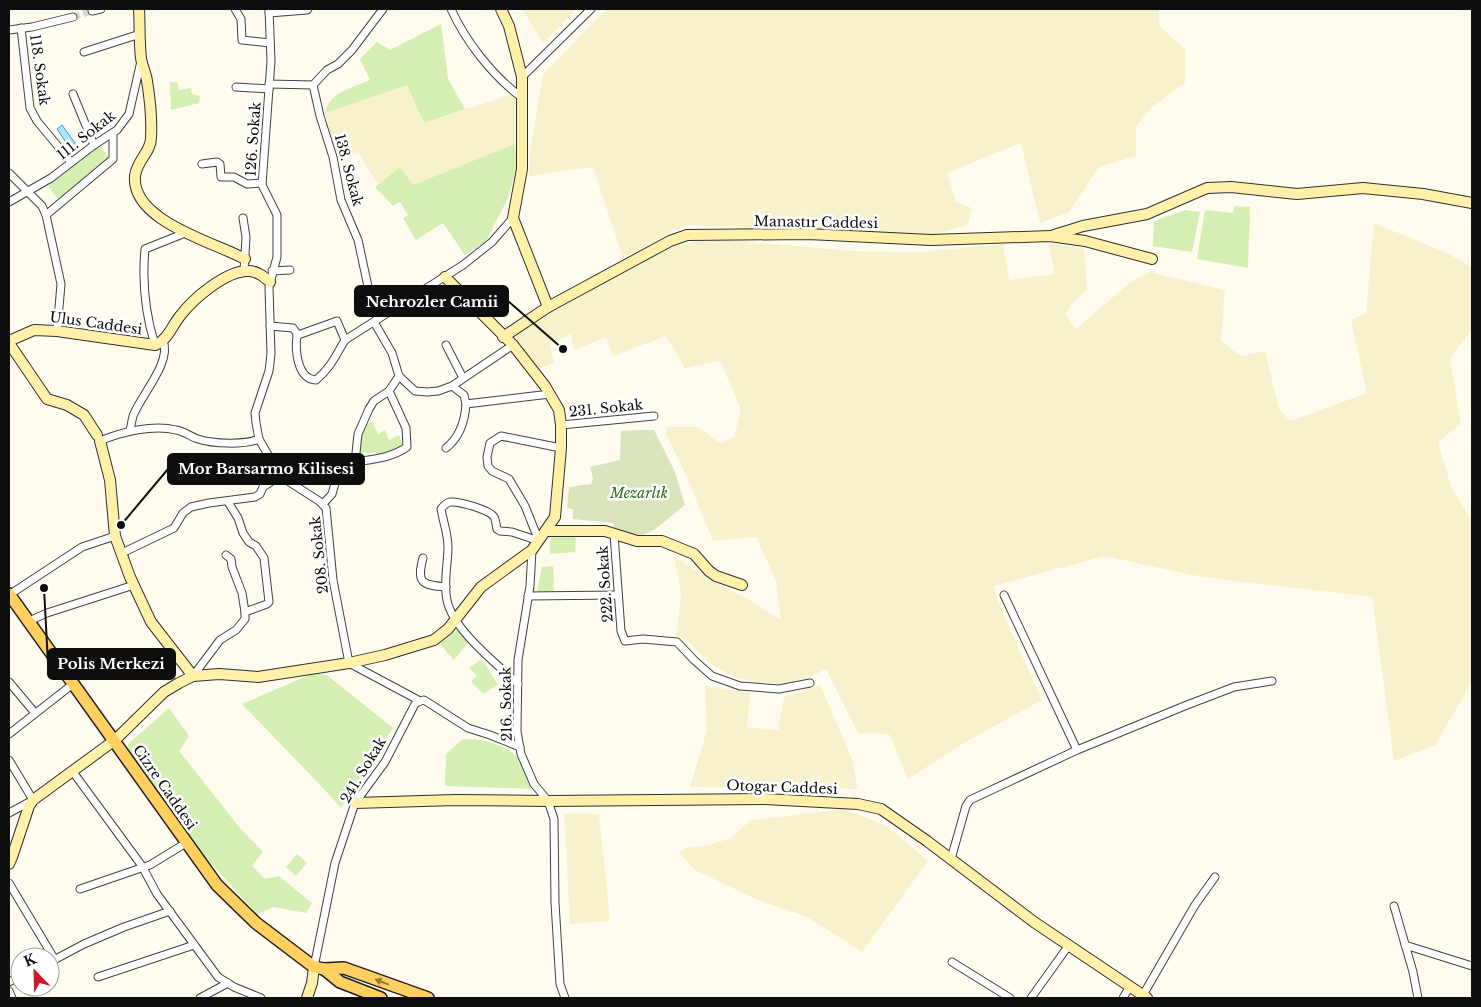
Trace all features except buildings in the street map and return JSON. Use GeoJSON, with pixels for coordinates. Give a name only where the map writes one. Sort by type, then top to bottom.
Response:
{"type":"FeatureCollection","features":[{"type":"Feature","properties":{"kind":"main road","name":"Cizre Caddesi"},"geometry":{"type":"LineString","coordinates":[[9,595],[115,740],[217,885],[256,923],[319,968],[340,982],[381,998]]}},
{"type":"Feature","properties":{"kind":"main road"},"geometry":{"type":"LineString","coordinates":[[319,968],[344,968],[428,998]]}},
{"type":"Feature","properties":{"kind":"street"},"geometry":{"type":"LineString","coordinates":[[92,11],[102,9]]}},
{"type":"Feature","properties":{"kind":"street"},"geometry":{"type":"LineString","coordinates":[[139,9],[141,60],[147,78],[152,137],[150,146],[141,157],[136,174],[137,190],[144,203],[158,216],[185,232],[244,259]]}},
{"type":"Feature","properties":{"kind":"street"},"geometry":{"type":"LineString","coordinates":[[235,9],[241,19],[242,40],[270,43]]}},
{"type":"Feature","properties":{"kind":"street"},"geometry":{"type":"LineString","coordinates":[[269,11],[300,11],[308,9]]}},
{"type":"Feature","properties":{"kind":"street"},"geometry":{"type":"LineString","coordinates":[[236,87],[314,85],[327,70],[338,64],[352,50],[383,9]]}},
{"type":"Feature","properties":{"kind":"street"},"geometry":{"type":"LineString","coordinates":[[451,9],[457,23],[470,43],[508,86],[521,97]]}},
{"type":"Feature","properties":{"kind":"street"},"geometry":{"type":"LineString","coordinates":[[270,326],[293,328],[297,335],[295,348],[301,368],[305,376],[310,380],[316,380],[334,362],[345,340],[464,265],[492,242],[513,218],[522,169],[522,77],[509,26],[501,9]]}},
{"type":"Feature","properties":{"kind":"street"},"geometry":{"type":"LineString","coordinates":[[522,77],[591,9]]}},
{"type":"Feature","properties":{"kind":"street","name":"126. Sokak"},"geometry":{"type":"LineString","coordinates":[[269,11],[269,87],[262,183],[277,214],[277,257],[270,282],[270,326]]}},
{"type":"Feature","properties":{"kind":"street"},"geometry":{"type":"LineString","coordinates":[[9,30],[73,17]]}},
{"type":"Feature","properties":{"kind":"street","name":"118. Sokak"},"geometry":{"type":"LineString","coordinates":[[21,28],[30,108],[37,121],[71,162]]}},
{"type":"Feature","properties":{"kind":"street"},"geometry":{"type":"LineString","coordinates":[[84,52],[140,34]]}},
{"type":"Feature","properties":{"kind":"street","name":"111. Sokak"},"geometry":{"type":"LineString","coordinates":[[9,202],[38,186],[113,133],[126,120],[141,60]]}},
{"type":"Feature","properties":{"kind":"street","name":"138. Sokak"},"geometry":{"type":"LineString","coordinates":[[314,85],[320,116],[333,157],[341,200],[358,240],[376,320],[392,353],[399,376]]}},
{"type":"Feature","properties":{"kind":"street"},"geometry":{"type":"LineString","coordinates":[[73,94],[94,145]]}},
{"type":"Feature","properties":{"kind":"street"},"geometry":{"type":"LineString","coordinates":[[46,215],[113,159],[113,133]]}},
{"type":"Feature","properties":{"kind":"street"},"geometry":{"type":"LineString","coordinates":[[202,164],[218,162],[220,164],[221,177],[234,177],[247,184],[262,183]]}},
{"type":"Feature","properties":{"kind":"street"},"geometry":{"type":"LineString","coordinates":[[9,172],[42,206],[46,215],[61,284],[57,331]]}},
{"type":"Feature","properties":{"kind":"street"},"geometry":{"type":"LineString","coordinates":[[1050,236],[1083,226],[1147,214],[1207,188],[1231,186],[1297,194],[1363,188],[1423,194],[1472,203]]}},
{"type":"Feature","properties":{"kind":"street"},"geometry":{"type":"LineString","coordinates":[[243,218],[246,237],[244,271]]}},
{"type":"Feature","properties":{"kind":"street"},"geometry":{"type":"LineString","coordinates":[[513,218],[548,306]]}},
{"type":"Feature","properties":{"kind":"street"},"geometry":{"type":"LineString","coordinates":[[130,431],[133,416],[159,370],[165,350],[149,325],[144,294],[143,268],[145,249],[185,232]]}},
{"type":"Feature","properties":{"kind":"street","name":"Manastır Caddesi"},"geometry":{"type":"LineString","coordinates":[[503,337],[548,306],[670,241],[687,235],[808,234],[931,240],[1050,236],[1085,241],[1152,259]]}},
{"type":"Feature","properties":{"kind":"street"},"geometry":{"type":"LineString","coordinates":[[272,271],[290,270]]}},
{"type":"Feature","properties":{"kind":"street"},"geometry":{"type":"LineString","coordinates":[[159,343],[200,294],[232,275],[244,271],[261,274],[270,282]]}},
{"type":"Feature","properties":{"kind":"street"},"geometry":{"type":"LineString","coordinates":[[193,676],[219,674],[258,678],[349,663],[385,655],[434,640],[448,629],[481,587],[532,550],[556,517],[561,425],[559,410],[550,394],[513,345],[445,277]]}},
{"type":"Feature","properties":{"kind":"street"},"geometry":{"type":"LineString","coordinates":[[297,335],[336,321],[345,340]]}},
{"type":"Feature","properties":{"kind":"street","name":"208. Sokak"},"geometry":{"type":"LineString","coordinates":[[270,326],[271,354],[269,371],[255,413],[259,439],[280,476],[323,504],[326,508],[333,580],[349,663]]}},
{"type":"Feature","properties":{"kind":"street","name":"Ulus Caddesi"},"geometry":{"type":"LineString","coordinates":[[9,342],[34,330],[57,331],[138,344],[159,343]]}},
{"type":"Feature","properties":{"kind":"street"},"geometry":{"type":"LineString","coordinates":[[9,342],[47,399],[67,405],[84,415],[99,438],[110,480],[115,536],[134,585],[151,622],[193,676]]}},
{"type":"Feature","properties":{"kind":"street"},"geometry":{"type":"LineString","coordinates":[[446,345],[463,378]]}},
{"type":"Feature","properties":{"kind":"street"},"geometry":{"type":"LineString","coordinates":[[355,462],[358,434],[369,409],[374,401],[389,391],[399,376],[415,391],[438,391],[452,386],[513,345]]}},
{"type":"Feature","properties":{"kind":"street"},"geometry":{"type":"LineString","coordinates":[[446,448],[452,443],[464,423],[466,404],[464,395],[452,386]]}},
{"type":"Feature","properties":{"kind":"street"},"geometry":{"type":"LineString","coordinates":[[323,504],[332,494],[336,480],[343,467],[355,462],[383,458],[407,447],[406,428],[389,391]]}},
{"type":"Feature","properties":{"kind":"street"},"geometry":{"type":"LineString","coordinates":[[466,404],[550,394]]}},
{"type":"Feature","properties":{"kind":"street","name":"231. Sokak"},"geometry":{"type":"LineString","coordinates":[[561,425],[654,416]]}},
{"type":"Feature","properties":{"kind":"street"},"geometry":{"type":"LineString","coordinates":[[99,438],[130,431],[154,429],[176,430],[198,439],[210,441],[251,442],[259,439]]}},
{"type":"Feature","properties":{"kind":"street"},"geometry":{"type":"LineString","coordinates":[[539,541],[526,506],[510,480],[490,470],[487,457],[490,443],[501,436],[560,448]]}},
{"type":"Feature","properties":{"kind":"street"},"geometry":{"type":"LineString","coordinates":[[122,553],[174,528],[183,513],[191,507],[255,497],[260,494],[263,487],[280,476]]}},
{"type":"Feature","properties":{"kind":"street"},"geometry":{"type":"LineString","coordinates":[[228,502],[238,518],[243,533],[249,542],[256,546],[265,563],[269,602],[245,612]]}},
{"type":"Feature","properties":{"kind":"street"},"geometry":{"type":"LineString","coordinates":[[518,684],[466,633],[455,619],[447,600],[448,545],[441,509],[450,502],[462,503],[489,513],[494,517],[497,529],[500,531],[512,532],[539,541]]}},
{"type":"Feature","properties":{"kind":"street"},"geometry":{"type":"LineString","coordinates":[[547,530],[605,531],[637,541],[662,541],[694,554],[716,576],[742,585]]}},
{"type":"Feature","properties":{"kind":"street","name":"222. Sokak"},"geometry":{"type":"LineString","coordinates":[[614,534],[620,631],[625,641],[643,639],[677,642],[712,676],[740,686],[780,689],[810,683]]}},
{"type":"Feature","properties":{"kind":"street"},"geometry":{"type":"LineString","coordinates":[[9,595],[82,547],[115,536]]}},
{"type":"Feature","properties":{"kind":"street","name":"216. Sokak"},"geometry":{"type":"LineString","coordinates":[[532,550],[528,596],[518,660],[517,731],[521,754],[534,784],[548,801],[554,819],[557,939],[560,984],[565,998]]}},
{"type":"Feature","properties":{"kind":"street"},"geometry":{"type":"LineString","coordinates":[[9,813],[33,800],[115,740],[164,692],[193,676],[220,640],[236,630],[246,618],[242,593],[232,568],[231,559],[226,555]]}},
{"type":"Feature","properties":{"kind":"street"},"geometry":{"type":"LineString","coordinates":[[423,558],[420,571],[423,582],[427,586],[446,587]]}},
{"type":"Feature","properties":{"kind":"street"},"geometry":{"type":"LineString","coordinates":[[29,621],[47,613],[134,585]]}},
{"type":"Feature","properties":{"kind":"street"},"geometry":{"type":"LineString","coordinates":[[528,596],[618,595]]}},
{"type":"Feature","properties":{"kind":"street"},"geometry":{"type":"LineString","coordinates":[[1004,595],[1077,750]]}},
{"type":"Feature","properties":{"kind":"street"},"geometry":{"type":"LineString","coordinates":[[349,663],[420,701],[424,700],[468,728],[520,747]]}},
{"type":"Feature","properties":{"kind":"street"},"geometry":{"type":"LineString","coordinates":[[951,859],[966,806],[970,800],[1077,750],[1234,687],[1272,681]]}},
{"type":"Feature","properties":{"kind":"street"},"geometry":{"type":"LineString","coordinates":[[9,682],[35,713]]}},
{"type":"Feature","properties":{"kind":"street"},"geometry":{"type":"LineString","coordinates":[[9,734],[73,684]]}},
{"type":"Feature","properties":{"kind":"street","name":"241. Sokak"},"geometry":{"type":"LineString","coordinates":[[319,968],[335,863],[355,803],[385,762],[416,704],[420,701]]}},
{"type":"Feature","properties":{"kind":"street"},"geometry":{"type":"LineString","coordinates":[[9,760],[33,800]]}},
{"type":"Feature","properties":{"kind":"street"},"geometry":{"type":"LineString","coordinates":[[73,772],[142,866],[157,894],[218,978],[260,998]]}},
{"type":"Feature","properties":{"kind":"street","name":"Otogar Caddesi"},"geometry":{"type":"LineString","coordinates":[[355,803],[456,800],[765,799],[858,804],[881,809],[1034,922],[1145,997]]}},
{"type":"Feature","properties":{"kind":"street"},"geometry":{"type":"LineString","coordinates":[[9,864],[29,806],[33,800]]}},
{"type":"Feature","properties":{"kind":"street"},"geometry":{"type":"LineString","coordinates":[[80,889],[142,866],[150,865],[186,843]]}},
{"type":"Feature","properties":{"kind":"street"},"geometry":{"type":"LineString","coordinates":[[1145,997],[1195,905],[1215,877]]}},
{"type":"Feature","properties":{"kind":"street"},"geometry":{"type":"LineString","coordinates":[[9,883],[44,947]]}},
{"type":"Feature","properties":{"kind":"street"},"geometry":{"type":"LineString","coordinates":[[1394,906],[1418,998]]}},
{"type":"Feature","properties":{"kind":"street"},"geometry":{"type":"LineString","coordinates":[[60,957],[124,927],[170,911]]}},
{"type":"Feature","properties":{"kind":"street"},"geometry":{"type":"LineString","coordinates":[[98,977],[194,945]]}},
{"type":"Feature","properties":{"kind":"street"},"geometry":{"type":"LineString","coordinates":[[1405,945],[1472,966]]}},
{"type":"Feature","properties":{"kind":"street"},"geometry":{"type":"LineString","coordinates":[[1032,998],[1069,946]]}},
{"type":"Feature","properties":{"kind":"street"},"geometry":{"type":"LineString","coordinates":[[952,962],[1010,998]]}},
{"type":"Feature","properties":{"kind":"street"},"geometry":{"type":"LineString","coordinates":[[307,998],[319,968]]}},
{"type":"Feature","properties":{"kind":"street"},"geometry":{"type":"LineString","coordinates":[[200,998],[228,984]]}},
{"type":"Feature","properties":{"kind":"street"},"geometry":{"type":"LineString","coordinates":[[1123,998],[1130,986]]}},
{"type":"Feature","properties":{"kind":"street"},"geometry":{"type":"LineString","coordinates":[[9,991],[12,998]]}},
{"type":"Feature","properties":{"kind":"shaded area"},"geometry":{"type":"Polygon","coordinates":[[[522,9],[576,9],[543,43],[522,9]]]}},
{"type":"Feature","properties":{"kind":"shaded area"},"geometry":{"type":"Polygon","coordinates":[[[607,9],[1159,9],[1159,26],[1186,50],[1185,83],[1152,107],[1136,127],[1136,156],[1099,167],[1069,212],[1040,223],[1021,143],[947,173],[956,202],[972,208],[968,225],[931,235],[685,225],[623,258],[593,167],[529,176],[530,153],[543,74],[607,9]]]}},
{"type":"Feature","properties":{"kind":"shaded area"},"geometry":{"type":"Polygon","coordinates":[[[407,85],[424,123],[513,94],[515,98],[515,144],[413,185],[400,167],[378,184],[358,153],[338,160],[325,113],[407,85]]]}},
{"type":"Feature","properties":{"kind":"shaded area"},"geometry":{"type":"Polygon","coordinates":[[[1374,223],[1447,253],[1472,267],[1472,330],[1450,358],[1461,424],[1438,442],[1452,489],[1472,521],[1472,682],[1435,745],[1394,761],[1372,597],[1202,577],[1104,556],[994,586],[998,602],[1042,700],[964,743],[908,779],[889,734],[858,733],[826,669],[812,676],[785,684],[759,683],[736,678],[711,664],[687,640],[676,637],[681,595],[674,556],[711,581],[748,599],[781,620],[776,581],[756,537],[713,541],[685,473],[666,434],[666,427],[698,427],[720,443],[734,437],[741,410],[720,361],[685,368],[666,336],[613,356],[606,337],[574,350],[571,334],[550,344],[554,363],[540,368],[536,366],[515,337],[517,331],[554,309],[647,259],[671,247],[697,241],[740,241],[850,251],[920,252],[1003,244],[1009,280],[1055,274],[1048,243],[1084,249],[1087,290],[1073,302],[1065,314],[1076,329],[1132,281],[1149,272],[1225,290],[1221,341],[1241,356],[1265,351],[1279,409],[1290,421],[1367,393],[1351,320],[1366,313],[1374,223]]]}},
{"type":"Feature","properties":{"kind":"shaded area"},"geometry":{"type":"Polygon","coordinates":[[[820,685],[852,759],[858,789],[690,787],[707,730],[705,686],[750,693],[747,727],[778,730],[784,697],[820,685]]]}},
{"type":"Feature","properties":{"kind":"shaded area"},"geometry":{"type":"Polygon","coordinates":[[[844,809],[887,826],[928,861],[862,952],[807,917],[753,898],[695,870],[679,853],[686,848],[709,845],[731,838],[751,820],[844,809]]]}},
{"type":"Feature","properties":{"kind":"shaded area"},"geometry":{"type":"Polygon","coordinates":[[[564,813],[599,814],[610,921],[570,924],[564,813]]]}},
{"type":"Feature","properties":{"kind":"green space"},"geometry":{"type":"Polygon","coordinates":[[[441,24],[448,79],[465,109],[424,123],[407,85],[325,113],[327,106],[336,95],[370,80],[360,59],[377,42],[390,50],[441,24]]]}},
{"type":"Feature","properties":{"kind":"green space"},"geometry":{"type":"Polygon","coordinates":[[[170,82],[177,82],[179,90],[191,88],[192,94],[200,96],[199,103],[171,110],[170,82]]]}},
{"type":"Feature","properties":{"kind":"green space"},"geometry":{"type":"Polygon","coordinates":[[[515,144],[517,166],[508,198],[486,241],[465,255],[443,223],[416,240],[403,218],[408,215],[400,202],[393,206],[375,187],[400,167],[413,185],[515,144]]]}},
{"type":"Feature","properties":{"kind":"green space"},"geometry":{"type":"Polygon","coordinates":[[[100,145],[110,160],[59,201],[48,186],[100,145]]]}},
{"type":"Feature","properties":{"kind":"green space"},"geometry":{"type":"Polygon","coordinates":[[[1234,206],[1250,207],[1248,268],[1197,259],[1205,210],[1233,213],[1234,206]]]}},
{"type":"Feature","properties":{"kind":"green space"},"geometry":{"type":"Polygon","coordinates":[[[1185,210],[1200,212],[1192,252],[1153,246],[1154,221],[1185,210]]]}},
{"type":"Feature","properties":{"kind":"green space"},"geometry":{"type":"Polygon","coordinates":[[[372,421],[378,434],[385,430],[389,440],[399,435],[403,446],[392,453],[377,455],[375,452],[367,454],[366,452],[360,454],[362,430],[367,423],[372,421]]]}},
{"type":"Feature","properties":{"kind":"green space","name":"Mezarlık"},"geometry":{"type":"Polygon","coordinates":[[[654,430],[675,472],[685,505],[654,530],[636,538],[616,532],[613,523],[573,519],[573,509],[567,508],[569,487],[591,484],[593,478],[590,467],[620,460],[621,431],[654,430]]]}},
{"type":"Feature","properties":{"kind":"green space"},"geometry":{"type":"Polygon","coordinates":[[[555,535],[576,535],[575,552],[550,554],[550,541],[555,535]]]}},
{"type":"Feature","properties":{"kind":"green space"},"geometry":{"type":"Polygon","coordinates":[[[553,566],[554,592],[537,592],[542,567],[553,566]]]}},
{"type":"Feature","properties":{"kind":"green space"},"geometry":{"type":"Polygon","coordinates":[[[458,629],[469,642],[454,660],[440,644],[458,629]]]}},
{"type":"Feature","properties":{"kind":"green space"},"geometry":{"type":"Polygon","coordinates":[[[482,659],[498,685],[483,694],[471,681],[477,676],[469,668],[482,659]]]}},
{"type":"Feature","properties":{"kind":"green space"},"geometry":{"type":"Polygon","coordinates":[[[314,673],[327,675],[393,728],[341,808],[242,704],[314,673]]]}},
{"type":"Feature","properties":{"kind":"green space"},"geometry":{"type":"Polygon","coordinates":[[[169,708],[189,736],[179,751],[240,828],[263,852],[252,866],[265,879],[279,876],[312,903],[306,913],[274,907],[257,914],[198,849],[129,753],[128,744],[169,708]]]}},
{"type":"Feature","properties":{"kind":"green space"},"geometry":{"type":"Polygon","coordinates":[[[463,739],[499,745],[512,753],[523,764],[534,789],[445,786],[446,754],[463,739]]]}},
{"type":"Feature","properties":{"kind":"green space"},"geometry":{"type":"Polygon","coordinates":[[[297,854],[307,863],[296,876],[286,867],[297,854]]]}},
{"type":"Feature","properties":{"kind":"water"},"geometry":{"type":"Polygon","coordinates":[[[62,125],[75,143],[69,147],[57,129],[62,125]]]}},
{"type":"Feature","properties":{"kind":"tunnel"},"geometry":{"type":"LineString","coordinates":[[73,17],[92,11]]}},
{"type":"Feature","properties":{"kind":"place","name":"Nehrozler Camii"},"geometry":{"type":"Point","coordinates":[563,349]}},
{"type":"Feature","properties":{"kind":"place","name":"Mor Barsarmo Kilisesi"},"geometry":{"type":"Point","coordinates":[121,525]}},
{"type":"Feature","properties":{"kind":"place","name":"Polis Merkezi"},"geometry":{"type":"Point","coordinates":[44,588]}}]}
